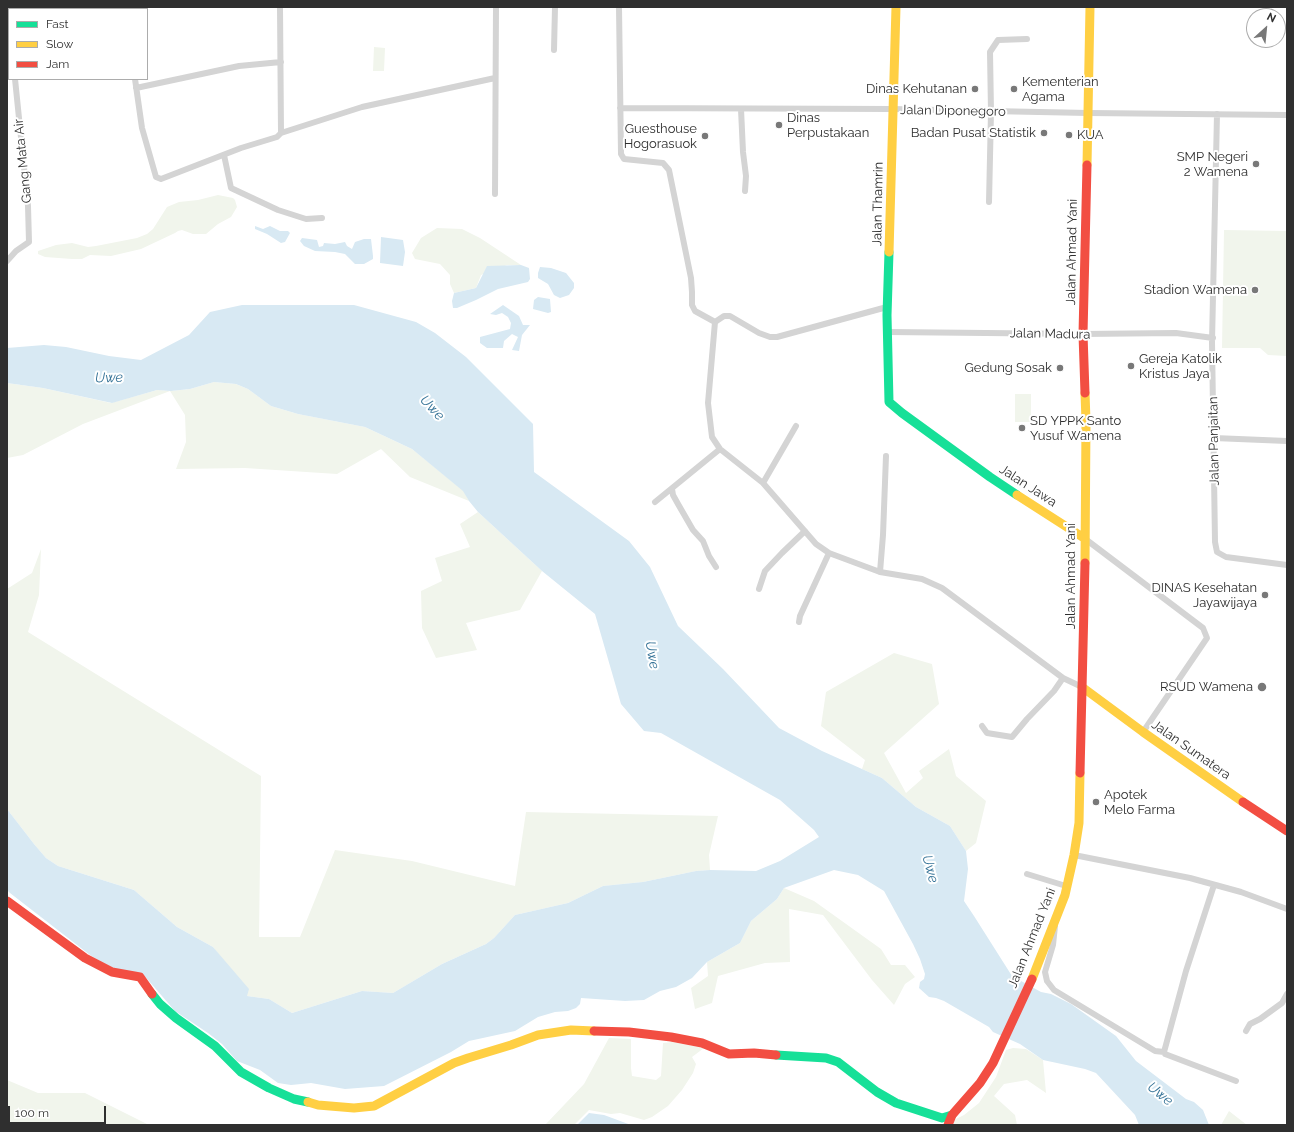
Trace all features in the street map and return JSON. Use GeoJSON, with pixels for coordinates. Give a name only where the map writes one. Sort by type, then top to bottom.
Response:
{"type":"FeatureCollection","features":[{"type":"Feature","properties":{"kind":"street"},"geometry":{"type":"LineString","coordinates":[[280,7],[281,133]]}},
{"type":"Feature","properties":{"kind":"street"},"geometry":{"type":"LineString","coordinates":[[495,194],[496,7]]}},
{"type":"Feature","properties":{"kind":"street"},"geometry":{"type":"LineString","coordinates":[[554,7],[554,50]]}},
{"type":"Feature","properties":{"kind":"street"},"geometry":{"type":"LineString","coordinates":[[619,7],[621,154],[624,159],[663,163],[669,170],[691,278],[692,306],[695,311],[715,322]]}},
{"type":"Feature","properties":{"kind":"street","name":"Jalan Thamrin"},"geometry":{"type":"LineString","coordinates":[[889,402],[888,307],[892,109],[896,7]]}},
{"type":"Feature","properties":{"kind":"street","name":"Jalan Ahmad Yani"},"geometry":{"type":"LineString","coordinates":[[952,1115],[980,1084],[993,1062],[1033,976],[1055,922],[1066,886],[1074,855],[1079,823],[1084,631],[1086,421],[1084,334],[1090,7]]}},
{"type":"Feature","properties":{"kind":"street"},"geometry":{"type":"LineString","coordinates":[[989,202],[991,112],[990,52],[998,40],[1027,39]]}},
{"type":"Feature","properties":{"kind":"street"},"geometry":{"type":"LineString","coordinates":[[136,88],[239,66],[281,62]]}},
{"type":"Feature","properties":{"kind":"street"},"geometry":{"type":"LineString","coordinates":[[135,80],[142,128],[156,177],[161,179],[241,148],[277,137],[281,133],[362,107],[495,78]]}},
{"type":"Feature","properties":{"kind":"street","name":"Gang Mata Air"},"geometry":{"type":"LineString","coordinates":[[7,261],[16,251],[29,242],[28,206],[15,80]]}},
{"type":"Feature","properties":{"kind":"street","name":"Jalan Diponegoro"},"geometry":{"type":"LineString","coordinates":[[620,108],[892,109],[991,112],[1287,115]]}},
{"type":"Feature","properties":{"kind":"street"},"geometry":{"type":"LineString","coordinates":[[741,109],[743,152],[746,176],[745,191]]}},
{"type":"Feature","properties":{"kind":"street","name":"Jalan Panjaitan"},"geometry":{"type":"LineString","coordinates":[[1217,114],[1213,338],[1215,542],[1217,552],[1226,558],[1287,565]]}},
{"type":"Feature","properties":{"kind":"street"},"geometry":{"type":"LineString","coordinates":[[224,155],[231,188],[278,210],[306,219],[322,218]]}},
{"type":"Feature","properties":{"kind":"street"},"geometry":{"type":"LineString","coordinates":[[715,322],[724,316],[730,316],[759,334],[777,337],[888,307]]}},
{"type":"Feature","properties":{"kind":"street"},"geometry":{"type":"LineString","coordinates":[[715,322],[708,403],[712,437],[720,449],[763,483],[816,544],[829,553],[880,572],[922,579],[942,588],[1063,678],[1082,687]]}},
{"type":"Feature","properties":{"kind":"street","name":"Jalan Madura"},"geometry":{"type":"LineString","coordinates":[[888,332],[1084,334],[1176,333],[1213,338]]}},
{"type":"Feature","properties":{"kind":"street","name":"Jalan Jawa"},"geometry":{"type":"LineString","coordinates":[[889,402],[990,477],[1084,538],[1203,628],[1207,638],[1143,732]]}},
{"type":"Feature","properties":{"kind":"street"},"geometry":{"type":"LineString","coordinates":[[763,483],[796,426]]}},
{"type":"Feature","properties":{"kind":"street"},"geometry":{"type":"LineString","coordinates":[[1214,438],[1287,441]]}},
{"type":"Feature","properties":{"kind":"street"},"geometry":{"type":"LineString","coordinates":[[655,502],[720,449]]}},
{"type":"Feature","properties":{"kind":"street"},"geometry":{"type":"LineString","coordinates":[[880,572],[886,456]]}},
{"type":"Feature","properties":{"kind":"street"},"geometry":{"type":"LineString","coordinates":[[672,489],[673,495],[693,530],[703,541],[709,556],[716,567]]}},
{"type":"Feature","properties":{"kind":"street"},"geometry":{"type":"LineString","coordinates":[[759,589],[765,572],[805,531]]}},
{"type":"Feature","properties":{"kind":"street"},"geometry":{"type":"LineString","coordinates":[[799,622],[800,616],[829,553]]}},
{"type":"Feature","properties":{"kind":"street"},"geometry":{"type":"LineString","coordinates":[[982,726],[987,733],[1012,737],[1026,719],[1054,691],[1063,678]]}},
{"type":"Feature","properties":{"kind":"street","name":"Jalan Sumatera"},"geometry":{"type":"LineString","coordinates":[[1082,687],[1264,817],[1287,831]]}},
{"type":"Feature","properties":{"kind":"street"},"geometry":{"type":"LineString","coordinates":[[1074,855],[1147,869],[1214,885],[1240,892],[1287,909]]}},
{"type":"Feature","properties":{"kind":"street"},"geometry":{"type":"LineString","coordinates":[[1027,874],[1066,886]]}},
{"type":"Feature","properties":{"kind":"street"},"geometry":{"type":"LineString","coordinates":[[1164,1052],[1186,971],[1214,885]]}},
{"type":"Feature","properties":{"kind":"street"},"geometry":{"type":"LineString","coordinates":[[7,901],[85,958],[112,972],[140,977],[160,1004],[176,1018],[215,1046],[233,1066],[249,1077],[294,1099],[312,1104],[354,1108],[374,1106],[447,1067],[468,1058],[538,1035],[571,1030],[629,1032],[671,1037],[702,1043],[729,1054],[754,1053],[826,1058],[838,1062],[877,1092],[896,1103],[942,1118],[952,1115]]}},
{"type":"Feature","properties":{"kind":"street"},"geometry":{"type":"LineString","coordinates":[[1055,922],[1056,929],[1053,945],[1045,972],[1047,981],[1054,990],[1155,1051],[1164,1052],[1236,1081]]}},
{"type":"Feature","properties":{"kind":"street"},"geometry":{"type":"LineString","coordinates":[[1246,1030],[1250,1024],[1282,1004],[1287,994]]}},
{"type":"Feature","properties":{"kind":"street"},"geometry":{"type":"LineString","coordinates":[[948,1125],[952,1115]]}},
{"type":"Feature","properties":{"kind":"shaded area"},"geometry":{"type":"Polygon","coordinates":[[[374,47],[385,48],[384,71],[373,71],[374,47]]]}},
{"type":"Feature","properties":{"kind":"shaded area"},"geometry":{"type":"Polygon","coordinates":[[[218,195],[233,198],[237,207],[231,217],[218,224],[206,234],[193,234],[182,230],[141,249],[111,256],[90,255],[82,259],[72,259],[45,257],[38,254],[38,251],[56,245],[72,243],[88,247],[137,238],[147,234],[153,229],[167,207],[179,202],[198,200],[218,195]]]}},
{"type":"Feature","properties":{"kind":"shaded area"},"geometry":{"type":"Polygon","coordinates":[[[437,228],[462,229],[480,238],[521,265],[507,265],[481,275],[476,288],[454,293],[450,284],[450,275],[440,264],[415,259],[412,253],[421,238],[437,228]]]}},
{"type":"Feature","properties":{"kind":"shaded area","name":"Stadion Wamena"},"geometry":{"type":"Polygon","coordinates":[[[1224,230],[1287,231],[1287,356],[1268,355],[1260,348],[1222,348],[1224,230]]]}},
{"type":"Feature","properties":{"kind":"shaded area"},"geometry":{"type":"Polygon","coordinates":[[[214,382],[236,384],[248,389],[271,406],[298,414],[365,427],[412,449],[464,491],[469,501],[410,477],[381,449],[337,474],[245,468],[176,469],[186,442],[185,415],[170,391],[83,424],[23,455],[7,458],[7,383],[43,388],[111,403],[157,390],[171,391],[190,389],[214,382]]]}},
{"type":"Feature","properties":{"kind":"shaded area"},"geometry":{"type":"Polygon","coordinates":[[[1015,394],[1031,394],[1031,422],[1015,422],[1015,394]]]}},
{"type":"Feature","properties":{"kind":"shaded area"},"geometry":{"type":"Polygon","coordinates":[[[478,512],[542,571],[520,610],[466,623],[477,650],[436,658],[422,628],[421,591],[442,581],[435,558],[470,547],[460,524],[478,512]]]}},
{"type":"Feature","properties":{"kind":"shaded area"},"geometry":{"type":"Polygon","coordinates":[[[41,549],[39,595],[28,632],[261,776],[259,937],[300,937],[335,850],[412,861],[515,886],[526,812],[718,816],[709,855],[710,870],[696,871],[643,882],[603,886],[568,903],[515,915],[494,938],[486,944],[442,964],[393,993],[362,991],[292,1013],[269,999],[247,996],[213,947],[177,927],[134,890],[58,866],[46,858],[7,809],[7,589],[32,573],[41,549]]]}},
{"type":"Feature","properties":{"kind":"shaded area"},"geometry":{"type":"Polygon","coordinates":[[[894,653],[932,664],[939,704],[884,753],[906,793],[923,778],[919,771],[949,749],[956,776],[986,801],[976,843],[966,851],[950,826],[916,807],[882,778],[862,769],[865,760],[821,726],[826,692],[894,653]]]}},
{"type":"Feature","properties":{"kind":"shaded area"},"geometry":{"type":"Polygon","coordinates":[[[784,888],[814,901],[881,949],[891,965],[905,965],[915,977],[905,984],[894,1005],[872,980],[823,915],[789,909],[790,962],[765,963],[718,976],[712,1003],[695,1009],[691,988],[708,976],[707,962],[740,943],[751,921],[777,899],[784,888]]]}},
{"type":"Feature","properties":{"kind":"shaded area"},"geometry":{"type":"Polygon","coordinates":[[[609,1038],[631,1039],[632,1076],[656,1080],[661,1076],[663,1043],[672,1042],[704,1048],[692,1057],[696,1064],[693,1073],[682,1090],[668,1106],[652,1117],[644,1120],[620,1113],[611,1114],[589,1110],[574,1125],[545,1125],[584,1084],[609,1038]]]}},
{"type":"Feature","properties":{"kind":"shaded area"},"geometry":{"type":"Polygon","coordinates":[[[1013,1048],[1026,1049],[1043,1060],[1046,1093],[1027,1080],[1004,1084],[994,1096],[1015,1115],[1017,1125],[953,1125],[954,1120],[964,1115],[979,1103],[996,1077],[1006,1050],[1013,1048]]]}},
{"type":"Feature","properties":{"kind":"shaded area"},"geometry":{"type":"Polygon","coordinates":[[[7,1080],[38,1093],[85,1093],[149,1125],[7,1125],[7,1080]]]}},
{"type":"Feature","properties":{"kind":"shaded area"},"geometry":{"type":"Polygon","coordinates":[[[1229,1111],[1247,1125],[1221,1125],[1229,1111]]]}},
{"type":"Feature","properties":{"kind":"water"},"geometry":{"type":"Polygon","coordinates":[[[255,226],[263,229],[270,226],[280,231],[288,231],[290,233],[285,242],[281,243],[267,234],[255,229],[255,226]]]}},
{"type":"Feature","properties":{"kind":"water"},"geometry":{"type":"Polygon","coordinates":[[[381,237],[403,240],[405,252],[403,266],[380,263],[381,237]]]}},
{"type":"Feature","properties":{"kind":"water"},"geometry":{"type":"Polygon","coordinates":[[[302,238],[317,240],[319,247],[323,246],[324,243],[335,244],[345,242],[347,246],[352,249],[355,242],[364,239],[371,239],[373,259],[364,264],[355,264],[345,254],[315,251],[304,246],[300,241],[302,238]]]}},
{"type":"Feature","properties":{"kind":"water"},"geometry":{"type":"Polygon","coordinates":[[[521,265],[529,268],[530,279],[528,282],[498,289],[476,300],[457,308],[453,308],[452,301],[454,293],[476,288],[487,266],[521,265]]]}},
{"type":"Feature","properties":{"kind":"water"},"geometry":{"type":"Polygon","coordinates":[[[540,267],[551,268],[566,273],[574,283],[574,288],[569,295],[560,298],[554,295],[548,284],[538,278],[540,267]]]}},
{"type":"Feature","properties":{"kind":"water"},"geometry":{"type":"Polygon","coordinates":[[[538,297],[550,299],[551,312],[548,313],[533,309],[534,300],[538,297]]]}},
{"type":"Feature","properties":{"kind":"water","name":"Uwe"},"geometry":{"type":"Polygon","coordinates":[[[242,305],[354,305],[416,322],[435,333],[466,357],[533,424],[534,472],[629,541],[650,567],[678,626],[723,669],[779,728],[822,751],[882,778],[916,807],[950,826],[966,851],[968,869],[964,901],[1012,976],[1041,992],[1051,994],[1071,1004],[1116,1036],[1136,1061],[1203,1110],[1209,1125],[1139,1125],[1135,1115],[1096,1073],[1085,1069],[1043,1060],[1020,1044],[993,1032],[989,1027],[944,1001],[929,997],[919,988],[920,982],[924,979],[925,974],[920,959],[884,891],[858,875],[834,870],[784,888],[777,899],[751,921],[740,943],[707,962],[692,978],[676,987],[660,991],[644,1000],[625,1001],[581,998],[580,1004],[576,1008],[538,1017],[515,1031],[469,1041],[451,1052],[384,1086],[345,1089],[311,1083],[291,1085],[278,1083],[260,1070],[237,1061],[222,1044],[175,1011],[142,973],[113,969],[90,955],[10,893],[7,890],[7,809],[46,858],[58,866],[134,890],[177,927],[213,947],[249,989],[247,996],[269,999],[292,1013],[362,991],[393,993],[442,964],[486,944],[494,938],[515,915],[568,903],[603,886],[643,882],[696,871],[756,871],[780,861],[819,837],[814,830],[780,800],[661,733],[644,731],[621,704],[595,614],[542,571],[478,512],[463,491],[412,449],[365,427],[298,414],[271,406],[248,389],[236,384],[214,382],[190,389],[171,391],[157,390],[112,403],[43,388],[7,383],[7,348],[44,345],[66,347],[109,356],[141,360],[189,335],[210,312],[242,305]]]}},
{"type":"Feature","properties":{"kind":"water"},"geometry":{"type":"Polygon","coordinates":[[[503,305],[519,316],[523,325],[530,325],[522,335],[519,351],[512,350],[518,337],[512,334],[504,341],[503,348],[487,348],[480,343],[480,337],[510,329],[511,323],[508,317],[502,313],[496,315],[490,314],[503,305]]]}},
{"type":"Feature","properties":{"kind":"water"},"geometry":{"type":"Polygon","coordinates":[[[589,1113],[604,1115],[631,1125],[577,1125],[589,1113]]]}},
{"type":"Feature","properties":{"kind":"traffic: fast"},"geometry":{"type":"LineString","coordinates":[[889,252],[887,315],[889,402],[990,477],[1017,495]]}},
{"type":"Feature","properties":{"kind":"traffic: fast"},"geometry":{"type":"LineString","coordinates":[[152,994],[160,1004],[176,1018],[215,1046],[241,1072],[269,1088],[294,1099],[308,1102]]}},
{"type":"Feature","properties":{"kind":"traffic: fast"},"geometry":{"type":"LineString","coordinates":[[776,1055],[826,1058],[838,1062],[877,1092],[896,1103],[942,1118],[952,1115]]}},
{"type":"Feature","properties":{"kind":"traffic: slow"},"geometry":{"type":"LineString","coordinates":[[889,252],[896,7]]}},
{"type":"Feature","properties":{"kind":"traffic: slow"},"geometry":{"type":"LineString","coordinates":[[1087,165],[1090,7]]}},
{"type":"Feature","properties":{"kind":"traffic: slow"},"geometry":{"type":"LineString","coordinates":[[1085,393],[1085,563]]}},
{"type":"Feature","properties":{"kind":"traffic: slow"},"geometry":{"type":"LineString","coordinates":[[1017,495],[1084,538]]}},
{"type":"Feature","properties":{"kind":"traffic: slow"},"geometry":{"type":"LineString","coordinates":[[1082,687],[1243,802]]}},
{"type":"Feature","properties":{"kind":"traffic: slow"},"geometry":{"type":"LineString","coordinates":[[1032,979],[1065,895],[1079,823],[1080,773]]}},
{"type":"Feature","properties":{"kind":"traffic: slow"},"geometry":{"type":"LineString","coordinates":[[308,1102],[318,1105],[354,1108],[374,1106],[454,1063],[468,1058],[538,1035],[571,1030],[594,1031]]}},
{"type":"Feature","properties":{"kind":"traffic: jam"},"geometry":{"type":"LineString","coordinates":[[1085,393],[1083,334],[1087,165]]}},
{"type":"Feature","properties":{"kind":"traffic: jam"},"geometry":{"type":"LineString","coordinates":[[1080,773],[1085,563]]}},
{"type":"Feature","properties":{"kind":"traffic: jam"},"geometry":{"type":"LineString","coordinates":[[1243,802],[1287,831]]}},
{"type":"Feature","properties":{"kind":"traffic: jam"},"geometry":{"type":"LineString","coordinates":[[7,901],[85,958],[112,972],[140,977],[152,994]]}},
{"type":"Feature","properties":{"kind":"traffic: jam"},"geometry":{"type":"LineString","coordinates":[[948,1125],[952,1115],[980,1083],[993,1063],[1032,979]]}},
{"type":"Feature","properties":{"kind":"traffic: jam"},"geometry":{"type":"LineString","coordinates":[[594,1031],[629,1032],[671,1037],[702,1043],[729,1054],[754,1053],[776,1055]]}},
{"type":"Feature","properties":{"kind":"place","name":"Dinas Kehutanan"},"geometry":{"type":"Point","coordinates":[975,89]}},
{"type":"Feature","properties":{"kind":"place","name":"Kementerian Agama"},"geometry":{"type":"Point","coordinates":[1014,89]}},
{"type":"Feature","properties":{"kind":"place","name":"Dinas Perpustakaan"},"geometry":{"type":"Point","coordinates":[779,125]}},
{"type":"Feature","properties":{"kind":"place","name":"Badan Pusat Statistik"},"geometry":{"type":"Point","coordinates":[1044,133]}},
{"type":"Feature","properties":{"kind":"place","name":"KUA"},"geometry":{"type":"Point","coordinates":[1069,135]}},
{"type":"Feature","properties":{"kind":"place","name":"Guesthouse Hogorasuok"},"geometry":{"type":"Point","coordinates":[705,136]}},
{"type":"Feature","properties":{"kind":"place","name":"SMP Negeri 2 Wamena"},"geometry":{"type":"Point","coordinates":[1256,164]}},
{"type":"Feature","properties":{"kind":"place","name":"Stadion Wamena"},"geometry":{"type":"Point","coordinates":[1255,290]}},
{"type":"Feature","properties":{"kind":"place","name":"Gereja Katolik Kristus Jaya"},"geometry":{"type":"Point","coordinates":[1131,366]}},
{"type":"Feature","properties":{"kind":"place","name":"Gedung Sosak"},"geometry":{"type":"Point","coordinates":[1060,368]}},
{"type":"Feature","properties":{"kind":"place","name":"SD YPPK Santo Yusuf Wamena"},"geometry":{"type":"Point","coordinates":[1022,428]}},
{"type":"Feature","properties":{"kind":"place","name":"DINAS Kesehatan Jayawijaya"},"geometry":{"type":"Point","coordinates":[1265,595]}},
{"type":"Feature","properties":{"kind":"place","name":"RSUD Wamena"},"geometry":{"type":"Point","coordinates":[1262,687]}},
{"type":"Feature","properties":{"kind":"place","name":"Apotek Melo Farma"},"geometry":{"type":"Point","coordinates":[1096,802]}}]}
